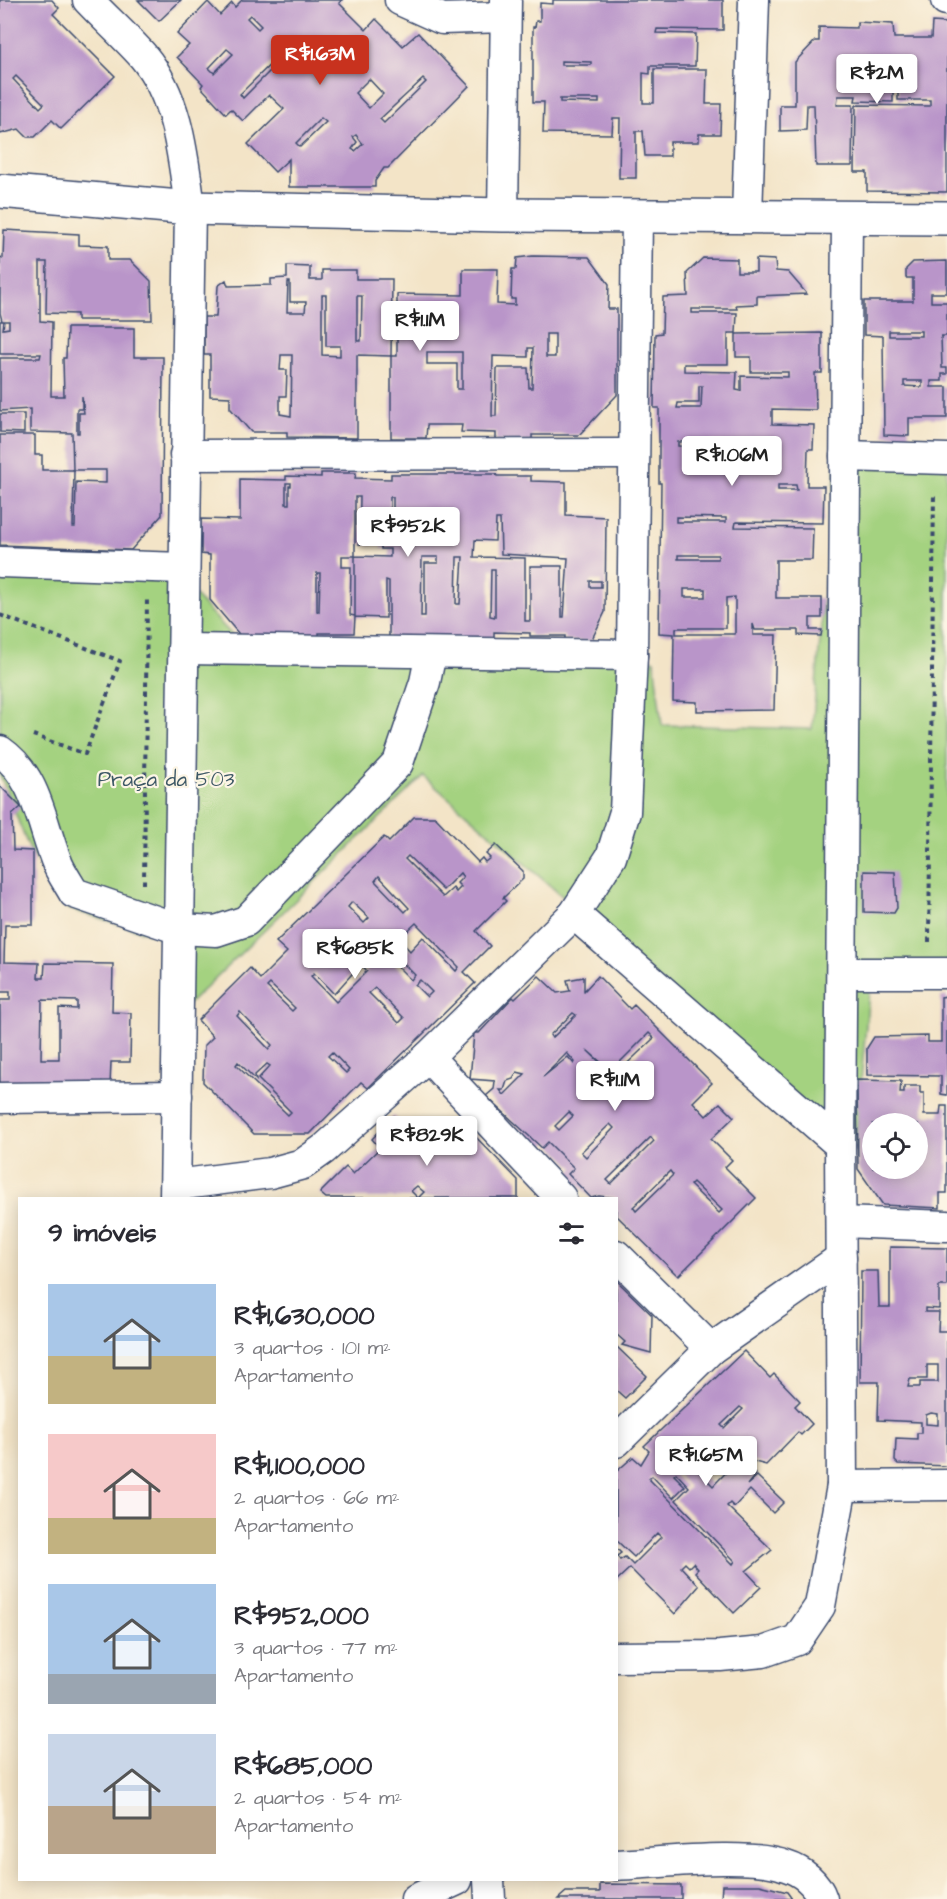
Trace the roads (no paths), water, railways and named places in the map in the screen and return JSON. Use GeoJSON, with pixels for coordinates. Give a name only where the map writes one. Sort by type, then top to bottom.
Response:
{"type":"FeatureCollection","features":[{"type":"Feature","properties":{"kind":"street"},"geometry":{"type":"LineString","coordinates":[[88,0],[144,58],[167,96],[181,145],[190,208],[183,568],[176,1192],[303,1164],[324,1149],[428,1057],[574,914],[612,857],[625,812],[632,655],[637,216]]}},
{"type":"Feature","properties":{"kind":"street"},"geometry":{"type":"LineString","coordinates":[[400,0],[442,19],[506,8],[503,215]]}},
{"type":"Feature","properties":{"kind":"street"},"geometry":{"type":"LineString","coordinates":[[747,216],[754,0]]}},
{"type":"Feature","properties":{"kind":"street"},"geometry":{"type":"LineString","coordinates":[[0,191],[190,208],[503,215],[947,218]]}},
{"type":"Feature","properties":{"kind":"street"},"geometry":{"type":"LineString","coordinates":[[618,1657],[720,1656],[763,1652],[797,1640],[820,1606],[842,1486],[840,1145],[848,217]]}},
{"type":"Feature","properties":{"kind":"street"},"geometry":{"type":"LineString","coordinates":[[185,454],[633,454]]}},
{"type":"Feature","properties":{"kind":"street"},"geometry":{"type":"LineString","coordinates":[[845,456],[947,459]]}},
{"type":"Feature","properties":{"kind":"street"},"geometry":{"type":"LineString","coordinates":[[0,562],[183,568]]}},
{"type":"Feature","properties":{"kind":"street"},"geometry":{"type":"LineString","coordinates":[[183,649],[632,655]]}},
{"type":"Feature","properties":{"kind":"street"},"geometry":{"type":"LineString","coordinates":[[0,751],[12,759],[35,794],[58,866],[74,893],[179,929],[216,931],[246,921],[398,763],[425,682],[431,653]]}},
{"type":"Feature","properties":{"kind":"street"},"geometry":{"type":"LineString","coordinates":[[574,914],[840,1145]]}},
{"type":"Feature","properties":{"kind":"street"},"geometry":{"type":"LineString","coordinates":[[842,973],[938,973]]}},
{"type":"Feature","properties":{"kind":"street"},"geometry":{"type":"LineString","coordinates":[[428,1057],[560,1197]]}},
{"type":"Feature","properties":{"kind":"street"},"geometry":{"type":"LineString","coordinates":[[0,1098],[177,1096]]}},
{"type":"Feature","properties":{"kind":"street"},"geometry":{"type":"LineString","coordinates":[[841,1222],[947,1226]]}},
{"type":"Feature","properties":{"kind":"street"},"geometry":{"type":"LineString","coordinates":[[618,1257],[711,1349]]}},
{"type":"Feature","properties":{"kind":"street"},"geometry":{"type":"LineString","coordinates":[[618,1440],[711,1349],[841,1258]]}},
{"type":"Feature","properties":{"kind":"street"},"geometry":{"type":"LineString","coordinates":[[842,1486],[947,1485]]}},
{"type":"Feature","properties":{"kind":"street"},"geometry":{"type":"LineString","coordinates":[[618,1865],[759,1860],[786,1865],[807,1876],[822,1899]]}},
{"type":"Feature","properties":{"kind":"street"},"geometry":{"type":"LineString","coordinates":[[416,1899],[455,1881]]}},
{"type":"Feature","properties":{"kind":"street"},"geometry":{"type":"LineString","coordinates":[[489,1881],[490,1899]]}},
{"type":"Feature","properties":{"kind":"park label","name":"Praça da 503"},"geometry":{"type":"Point","coordinates":[166,779]}}]}
